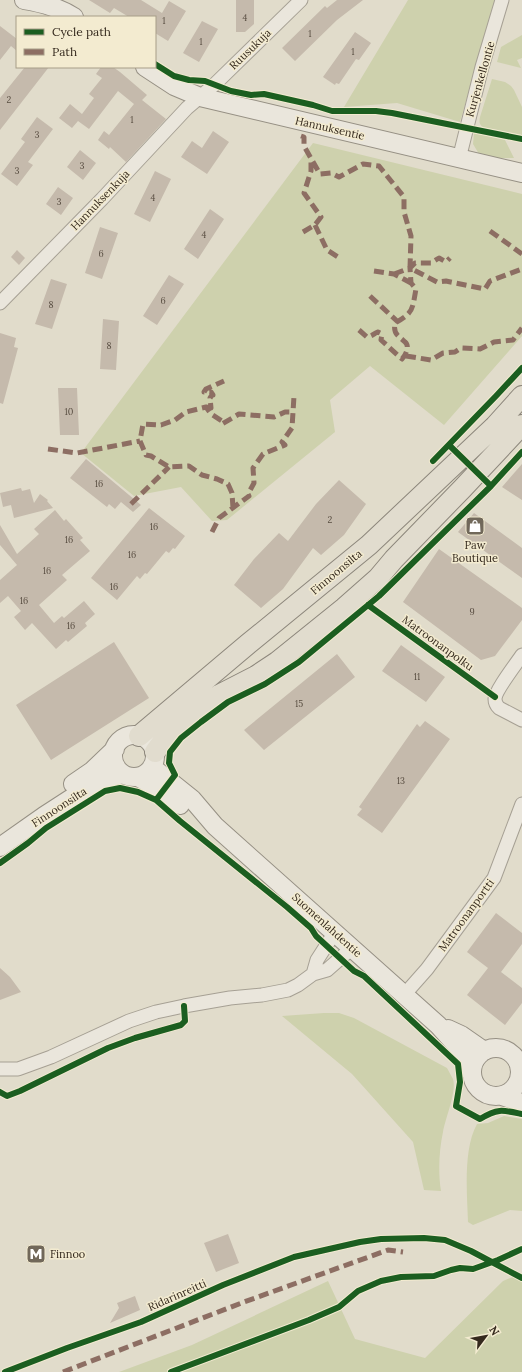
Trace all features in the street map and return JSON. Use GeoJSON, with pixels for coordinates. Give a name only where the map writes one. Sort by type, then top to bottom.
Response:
{"type":"FeatureCollection","features":[{"type":"Feature","properties":{"kind":"main road"},"geometry":{"type":"LineString","coordinates":[[24,0],[45,4],[72,16]]}},
{"type":"Feature","properties":{"kind":"main road","name":"Hannuksentie"},"geometry":{"type":"LineString","coordinates":[[146,68],[174,86],[200,97],[522,173]]}},
{"type":"Feature","properties":{"kind":"main road","name":"Finnoonsilta"},"geometry":{"type":"LineString","coordinates":[[139,736],[369,544],[495,426],[522,396]]}},
{"type":"Feature","properties":{"kind":"main road"},"geometry":{"type":"LineString","coordinates":[[154,759],[151,745],[146,739],[139,736],[131,736],[118,742],[113,756],[117,769],[130,775],[146,774],[154,759],[163,741],[202,707],[219,695],[256,676],[277,662],[378,578],[394,559],[522,425]]}},
{"type":"Feature","properties":{"kind":"main road","name":"Finnoonsilta"},"geometry":{"type":"LineString","coordinates":[[0,834],[92,771],[115,749]]}},
{"type":"Feature","properties":{"kind":"main road","name":"Suomenlahdentie"},"geometry":{"type":"LineString","coordinates":[[154,759],[216,826],[438,1025],[466,1056],[471,1073]]}},
{"type":"Feature","properties":{"kind":"main road","name":"Finnoonsilta"},"geometry":{"type":"LineString","coordinates":[[0,847],[98,781],[130,775]]}},
{"type":"Feature","properties":{"kind":"main road","name":"Suomenlahdentie"},"geometry":{"type":"LineString","coordinates":[[130,775],[162,791],[185,808],[216,826]]}},
{"type":"Feature","properties":{"kind":"main road","name":"Suomenlahdentie"},"geometry":{"type":"LineString","coordinates":[[438,1025],[461,1035],[484,1051]]}},
{"type":"Feature","properties":{"kind":"main road"},"geometry":{"type":"LineString","coordinates":[[502,1096],[509,1093],[514,1088],[518,1082],[520,1072],[514,1057],[503,1049],[494,1048],[484,1051],[474,1060],[471,1073],[472,1080],[479,1090],[488,1096],[502,1096],[522,1103]]}},
{"type":"Feature","properties":{"kind":"street","name":"Ruusukuja"},"geometry":{"type":"LineString","coordinates":[[200,97],[301,0]]}},
{"type":"Feature","properties":{"kind":"street","name":"Kurjenkellontie"},"geometry":{"type":"LineString","coordinates":[[459,159],[482,67],[502,0]]}},
{"type":"Feature","properties":{"kind":"street","name":"Hannuksenkuja"},"geometry":{"type":"LineString","coordinates":[[0,303],[102,199],[187,108],[200,97]]}},
{"type":"Feature","properties":{"kind":"street"},"geometry":{"type":"LineString","coordinates":[[522,655],[495,697],[496,705],[499,708],[522,720]]}},
{"type":"Feature","properties":{"kind":"street","name":"Matroonanportti"},"geometry":{"type":"LineString","coordinates":[[404,995],[427,969],[494,878],[522,804]]}},
{"type":"Feature","properties":{"kind":"street"},"geometry":{"type":"LineString","coordinates":[[313,974],[317,960],[335,932]]}},
{"type":"Feature","properties":{"kind":"street"},"geometry":{"type":"LineString","coordinates":[[0,1069],[18,1069],[51,1057],[129,1021],[156,1012],[230,998],[279,992],[298,985],[313,974],[327,970],[352,948]]}},
{"type":"Feature","properties":{"kind":"green space"},"geometry":{"type":"Polygon","coordinates":[[[408,0],[495,0],[460,122],[397,103],[344,107],[408,0]]]}},
{"type":"Feature","properties":{"kind":"green space"},"geometry":{"type":"Polygon","coordinates":[[[522,35],[522,58],[517,60],[521,68],[497,62],[501,47],[522,35]]]}},
{"type":"Feature","properties":{"kind":"green space"},"geometry":{"type":"Polygon","coordinates":[[[492,79],[505,82],[514,90],[522,107],[522,135],[483,127],[480,124],[480,117],[492,79]]]}},
{"type":"Feature","properties":{"kind":"green space"},"geometry":{"type":"Polygon","coordinates":[[[474,133],[505,140],[514,158],[494,158],[479,154],[473,144],[474,133]]]}},
{"type":"Feature","properties":{"kind":"green space"},"geometry":{"type":"Polygon","coordinates":[[[313,143],[522,194],[522,336],[444,425],[370,366],[330,400],[335,432],[227,520],[212,521],[181,487],[134,496],[81,453],[313,143]]]}},
{"type":"Feature","properties":{"kind":"green space"},"geometry":{"type":"Polygon","coordinates":[[[339,1013],[354,1018],[447,1068],[454,1084],[452,1098],[444,1126],[439,1162],[441,1191],[424,1190],[413,1142],[352,1074],[282,1016],[339,1013]]]}},
{"type":"Feature","properties":{"kind":"green space"},"geometry":{"type":"Polygon","coordinates":[[[504,1116],[522,1119],[522,1211],[510,1210],[473,1225],[468,1222],[467,1172],[473,1134],[477,1124],[488,1123],[504,1116]]]}},
{"type":"Feature","properties":{"kind":"green space"},"geometry":{"type":"Polygon","coordinates":[[[522,1273],[522,1372],[119,1372],[192,1345],[328,1281],[355,1339],[425,1358],[503,1281],[522,1273]]]}},
{"type":"Feature","properties":{"kind":"building"},"geometry":{"type":"Polygon","coordinates":[[[89,0],[141,0],[162,13],[169,1],[186,11],[168,41],[156,34],[156,16],[127,16],[114,8],[110,13],[89,0]]]}},
{"type":"Feature","properties":{"kind":"building"},"geometry":{"type":"Polygon","coordinates":[[[236,0],[254,0],[254,24],[245,32],[236,32],[236,0]]]}},
{"type":"Feature","properties":{"kind":"building"},"geometry":{"type":"Polygon","coordinates":[[[337,0],[363,0],[337,20],[295,61],[282,48],[325,6],[327,8],[337,0]]]}},
{"type":"Feature","properties":{"kind":"building"},"geometry":{"type":"Polygon","coordinates":[[[202,21],[218,29],[199,62],[183,53],[202,21]]]}},
{"type":"Feature","properties":{"kind":"building"},"geometry":{"type":"Polygon","coordinates":[[[0,26],[16,38],[16,50],[11,46],[0,60],[0,26]]]}},
{"type":"Feature","properties":{"kind":"building"},"geometry":{"type":"Polygon","coordinates":[[[355,32],[371,43],[359,60],[356,59],[339,84],[336,83],[335,85],[323,77],[355,32]]]}},
{"type":"Feature","properties":{"kind":"building"},"geometry":{"type":"Polygon","coordinates":[[[24,68],[48,68],[0,130],[0,98],[24,68]]]}},
{"type":"Feature","properties":{"kind":"building"},"geometry":{"type":"Polygon","coordinates":[[[100,68],[114,68],[147,95],[142,100],[166,119],[126,162],[110,147],[109,149],[98,140],[104,131],[109,135],[134,104],[118,91],[89,129],[78,121],[72,128],[59,118],[70,104],[82,114],[94,98],[89,94],[102,78],[96,74],[100,68]]]}},
{"type":"Feature","properties":{"kind":"building"},"geometry":{"type":"Polygon","coordinates":[[[37,117],[53,129],[28,162],[33,165],[17,186],[1,174],[25,142],[21,139],[37,117]]]}},
{"type":"Feature","properties":{"kind":"building"},"geometry":{"type":"Polygon","coordinates":[[[213,131],[229,142],[207,174],[181,157],[192,141],[202,148],[213,131]]]}},
{"type":"Feature","properties":{"kind":"building"},"geometry":{"type":"Polygon","coordinates":[[[80,150],[96,163],[83,180],[67,167],[80,150]]]}},
{"type":"Feature","properties":{"kind":"building"},"geometry":{"type":"Polygon","coordinates":[[[155,171],[171,179],[150,222],[134,214],[155,171]]]}},
{"type":"Feature","properties":{"kind":"building"},"geometry":{"type":"Polygon","coordinates":[[[58,187],[73,198],[61,215],[46,204],[58,187]]]}},
{"type":"Feature","properties":{"kind":"building"},"geometry":{"type":"Polygon","coordinates":[[[210,209],[224,219],[198,259],[184,249],[210,209]]]}},
{"type":"Feature","properties":{"kind":"building"},"geometry":{"type":"Polygon","coordinates":[[[100,227],[118,233],[102,279],[85,273],[100,227]]]}},
{"type":"Feature","properties":{"kind":"building"},"geometry":{"type":"Polygon","coordinates":[[[17,250],[25,258],[19,265],[11,257],[17,250]]]}},
{"type":"Feature","properties":{"kind":"building"},"geometry":{"type":"Polygon","coordinates":[[[169,275],[184,284],[157,325],[143,316],[169,275]]]}},
{"type":"Feature","properties":{"kind":"building"},"geometry":{"type":"Polygon","coordinates":[[[51,279],[67,284],[52,329],[35,324],[51,279]]]}},
{"type":"Feature","properties":{"kind":"building"},"geometry":{"type":"Polygon","coordinates":[[[103,319],[119,321],[116,370],[100,369],[103,319]]]}},
{"type":"Feature","properties":{"kind":"building"},"geometry":{"type":"Polygon","coordinates":[[[0,333],[16,338],[14,347],[18,348],[3,404],[0,403],[0,333]]]}},
{"type":"Feature","properties":{"kind":"building"},"geometry":{"type":"Polygon","coordinates":[[[58,388],[77,388],[79,435],[60,435],[58,388]]]}},
{"type":"Feature","properties":{"kind":"building"},"geometry":{"type":"Polygon","coordinates":[[[86,459],[141,505],[133,512],[121,502],[115,509],[109,504],[107,507],[70,478],[86,459]]]}},
{"type":"Feature","properties":{"kind":"building"},"geometry":{"type":"Polygon","coordinates":[[[522,464],[522,500],[502,487],[522,464]]]}},
{"type":"Feature","properties":{"kind":"building"},"geometry":{"type":"Polygon","coordinates":[[[339,480],[366,504],[344,535],[321,555],[313,548],[283,589],[261,608],[234,585],[254,559],[279,533],[288,541],[316,504],[339,480]]]}},
{"type":"Feature","properties":{"kind":"building"},"geometry":{"type":"Polygon","coordinates":[[[21,488],[22,491],[30,489],[34,503],[40,494],[48,500],[47,501],[53,508],[14,518],[11,505],[3,507],[0,493],[21,488]]]}},
{"type":"Feature","properties":{"kind":"building"},"geometry":{"type":"Polygon","coordinates":[[[149,508],[185,536],[175,549],[173,548],[169,553],[166,551],[147,574],[145,573],[140,579],[137,576],[117,600],[91,578],[149,508]]]}},
{"type":"Feature","properties":{"kind":"building"},"geometry":{"type":"Polygon","coordinates":[[[55,510],[64,521],[66,519],[83,538],[80,540],[90,551],[62,575],[67,580],[39,605],[54,623],[62,616],[64,618],[84,601],[95,614],[85,623],[87,626],[68,642],[66,640],[56,649],[32,623],[25,630],[14,617],[21,611],[8,596],[0,603],[0,580],[17,565],[0,545],[0,525],[17,554],[39,534],[34,529],[55,510]]]}},
{"type":"Feature","properties":{"kind":"building"},"geometry":{"type":"Polygon","coordinates":[[[474,513],[522,548],[522,578],[458,532],[474,513]]]}},
{"type":"Feature","properties":{"kind":"building"},"geometry":{"type":"Polygon","coordinates":[[[439,549],[522,608],[522,620],[495,656],[481,660],[403,602],[439,549]]]}},
{"type":"Feature","properties":{"kind":"building"},"geometry":{"type":"Polygon","coordinates":[[[114,642],[149,698],[51,760],[16,705],[114,642]]]}},
{"type":"Feature","properties":{"kind":"building"},"geometry":{"type":"Polygon","coordinates":[[[401,645],[445,677],[426,702],[382,671],[401,645]]]}},
{"type":"Feature","properties":{"kind":"building"},"geometry":{"type":"Polygon","coordinates":[[[337,654],[355,677],[264,750],[244,730],[337,654]]]}},
{"type":"Feature","properties":{"kind":"building"},"geometry":{"type":"Polygon","coordinates":[[[425,721],[450,739],[382,833],[357,815],[362,809],[359,807],[417,724],[420,727],[425,721]]]}},
{"type":"Feature","properties":{"kind":"building"},"geometry":{"type":"Polygon","coordinates":[[[496,913],[522,933],[522,944],[501,972],[522,988],[522,1003],[505,1025],[467,995],[488,968],[467,952],[496,913]]]}},
{"type":"Feature","properties":{"kind":"building"},"geometry":{"type":"Polygon","coordinates":[[[0,968],[10,977],[21,992],[0,1000],[0,968]]]}},
{"type":"Feature","properties":{"kind":"building"},"geometry":{"type":"Polygon","coordinates":[[[228,1234],[239,1263],[216,1272],[204,1243],[228,1234]]]}},
{"type":"Feature","properties":{"kind":"building"},"geometry":{"type":"Polygon","coordinates":[[[135,1296],[140,1310],[110,1323],[119,1308],[117,1303],[135,1296]]]}},
{"type":"Feature","properties":{"kind":"marked path"},"geometry":{"type":"LineString","coordinates":[[301,136],[304,137],[304,146],[320,174],[331,173],[339,177],[363,164],[379,166],[404,197],[404,212],[411,236],[410,268],[437,282],[446,281],[485,289],[490,281],[522,269]]}},
{"type":"Feature","properties":{"kind":"marked path"},"geometry":{"type":"LineString","coordinates":[[303,232],[315,225],[321,217],[304,193],[311,171],[311,160]]}},
{"type":"Feature","properties":{"kind":"marked path"},"geometry":{"type":"LineString","coordinates":[[315,225],[327,250],[338,257]]}},
{"type":"Feature","properties":{"kind":"marked path"},"geometry":{"type":"LineString","coordinates":[[490,231],[522,254]]}},
{"type":"Feature","properties":{"kind":"marked path"},"geometry":{"type":"LineString","coordinates":[[394,274],[410,268],[415,263],[431,263],[439,258],[446,262],[450,258]]}},
{"type":"Feature","properties":{"kind":"marked path"},"geometry":{"type":"LineString","coordinates":[[359,330],[367,337],[378,332],[382,334],[381,340],[402,359],[406,353],[407,346],[395,332],[395,323],[406,316],[413,306],[416,289],[411,283],[410,268]]}},
{"type":"Feature","properties":{"kind":"marked path"},"geometry":{"type":"LineString","coordinates":[[374,271],[394,274],[411,283]]}},
{"type":"Feature","properties":{"kind":"marked path"},"geometry":{"type":"LineString","coordinates":[[370,296],[398,322]]}},
{"type":"Feature","properties":{"kind":"marked path"},"geometry":{"type":"LineString","coordinates":[[406,356],[431,360],[443,353],[455,352],[461,348],[480,349],[494,342],[513,340],[522,328]]}},
{"type":"Feature","properties":{"kind":"marked path"},"geometry":{"type":"LineString","coordinates":[[206,407],[211,408],[210,398],[213,395],[211,392],[204,392],[206,389],[224,381]]}},
{"type":"Feature","properties":{"kind":"marked path"},"geometry":{"type":"LineString","coordinates":[[212,532],[219,518],[249,496],[248,494],[254,483],[253,468],[263,454],[285,445],[282,442],[292,428],[294,396]]}},
{"type":"Feature","properties":{"kind":"marked path"},"geometry":{"type":"LineString","coordinates":[[233,508],[232,493],[228,484],[202,475],[189,466],[169,467],[151,456],[146,455],[140,441],[143,424],[161,425],[175,420],[186,412],[206,407],[211,414],[222,421],[222,424],[239,414],[274,417],[285,412],[293,412]]}},
{"type":"Feature","properties":{"kind":"marked path"},"geometry":{"type":"LineString","coordinates":[[48,449],[77,453],[140,441]]}},
{"type":"Feature","properties":{"kind":"marked path"},"geometry":{"type":"LineString","coordinates":[[131,504],[169,467]]}},
{"type":"Feature","properties":{"kind":"marked path"},"geometry":{"type":"LineString","coordinates":[[63,1372],[244,1302],[388,1250],[403,1252]]}},
{"type":"Feature","properties":{"kind":"cycle path"},"geometry":{"type":"LineString","coordinates":[[156,65],[174,76],[189,80],[205,81],[231,91],[251,95],[264,94],[313,105],[332,111],[376,111],[392,113],[522,139]]}},
{"type":"Feature","properties":{"kind":"cycle path"},"geometry":{"type":"LineString","coordinates":[[433,461],[522,368]]}},
{"type":"Feature","properties":{"kind":"cycle path"},"geometry":{"type":"LineString","coordinates":[[449,445],[491,486]]}},
{"type":"Feature","properties":{"kind":"cycle path"},"geometry":{"type":"LineString","coordinates":[[156,800],[175,775],[169,763],[170,752],[181,738],[228,702],[265,684],[299,662],[379,596],[491,486],[522,452]]}},
{"type":"Feature","properties":{"kind":"cycle path","name":"Matroonanpolku"},"geometry":{"type":"LineString","coordinates":[[368,605],[495,697]]}},
{"type":"Feature","properties":{"kind":"cycle path"},"geometry":{"type":"LineString","coordinates":[[0,863],[46,828],[105,791],[120,788],[138,792],[156,800],[287,907],[311,928],[316,936],[354,971],[364,976],[458,1064],[460,1082],[456,1106],[480,1119],[491,1113],[501,1111],[522,1114]]}},
{"type":"Feature","properties":{"kind":"cycle path"},"geometry":{"type":"LineString","coordinates":[[0,1092],[7,1096],[108,1048],[135,1038],[181,1025],[185,1021],[184,1006]]}},
{"type":"Feature","properties":{"kind":"cycle path","name":"Ridarinreitti"},"geometry":{"type":"LineString","coordinates":[[5,1372],[141,1322],[223,1285],[294,1257],[360,1242],[381,1239],[424,1238],[445,1240],[471,1251],[522,1278]]}},
{"type":"Feature","properties":{"kind":"cycle path"},"geometry":{"type":"LineString","coordinates":[[171,1372],[309,1320],[339,1307],[358,1291],[381,1281],[401,1277],[434,1276],[460,1268],[473,1269],[522,1249]]}},
{"type":"Feature","properties":{"kind":"place","name":"Paw Boutique"},"geometry":{"type":"Point","coordinates":[475,526]}},
{"type":"Feature","properties":{"kind":"place","name":"Finnoo"},"geometry":{"type":"Point","coordinates":[36,1254]}}]}
